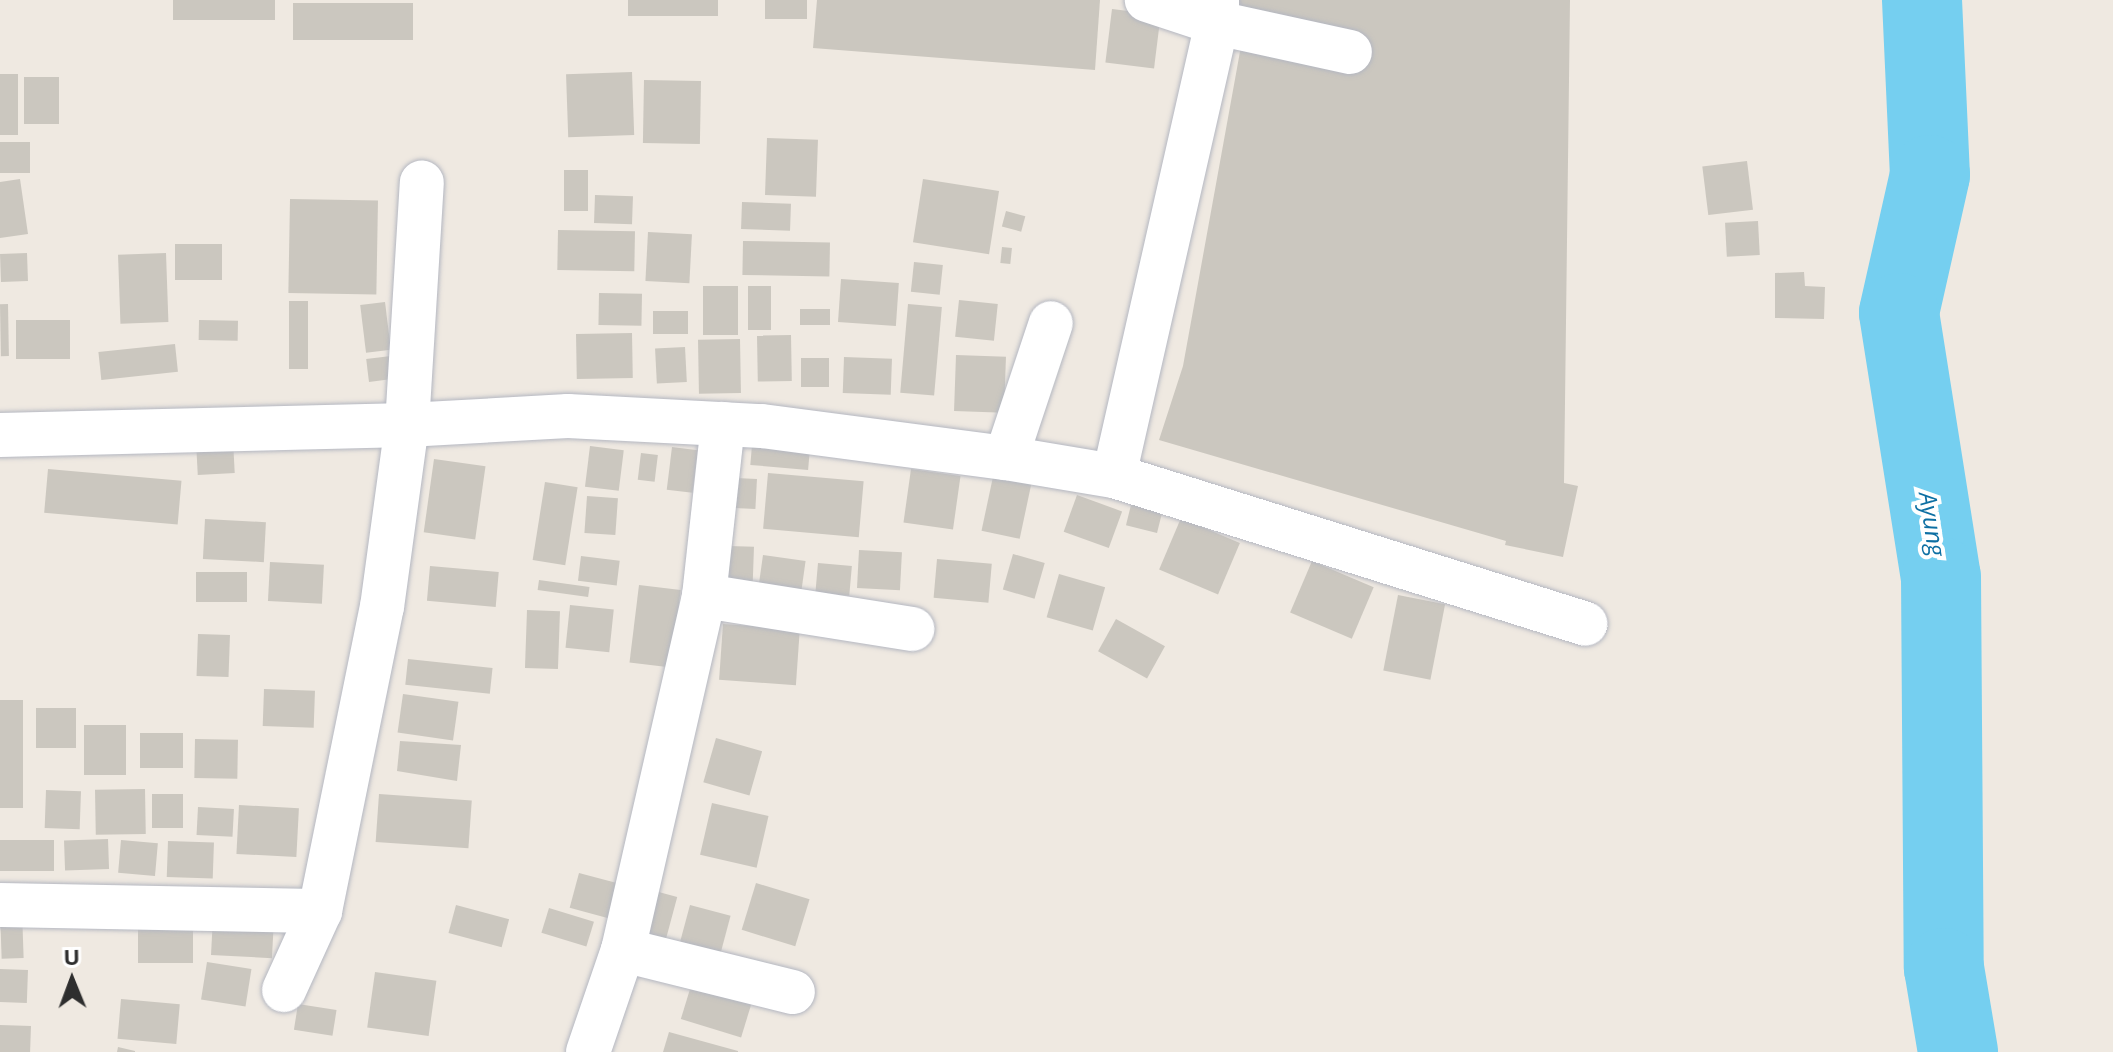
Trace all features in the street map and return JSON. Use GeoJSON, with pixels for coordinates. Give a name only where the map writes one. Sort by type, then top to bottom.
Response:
{"type":"FeatureCollection","features":[{"type":"Feature","properties":{"kind":"street"},"geometry":{"type":"LineString","coordinates":[[1147,0],[1217,11],[1350,52]]}},
{"type":"Feature","properties":{"kind":"street"},"geometry":{"type":"LineString","coordinates":[[1114,476],[1217,11]]}},
{"type":"Feature","properties":{"kind":"street"},"geometry":{"type":"LineString","coordinates":[[284,990],[320,911],[382,607],[407,425],[422,182]]}},
{"type":"Feature","properties":{"kind":"street"},"geometry":{"type":"LineString","coordinates":[[1006,458],[1051,323]]}},
{"type":"Feature","properties":{"kind":"street"},"geometry":{"type":"LineString","coordinates":[[0,435],[407,425],[568,416],[723,424],[1006,458],[1114,476],[1585,624]]}},
{"type":"Feature","properties":{"kind":"street"},"geometry":{"type":"LineString","coordinates":[[588,1052],[623,950],[704,596],[723,424]]}},
{"type":"Feature","properties":{"kind":"street"},"geometry":{"type":"LineString","coordinates":[[704,596],[912,629]]}},
{"type":"Feature","properties":{"kind":"street"},"geometry":{"type":"LineString","coordinates":[[0,905],[320,911]]}},
{"type":"Feature","properties":{"kind":"street"},"geometry":{"type":"LineString","coordinates":[[623,950],[793,992]]}},
{"type":"Feature","properties":{"kind":"building"},"geometry":{"type":"Polygon","coordinates":[[[173,0],[275,0],[275,20],[173,20],[173,0]]]}},
{"type":"Feature","properties":{"kind":"building"},"geometry":{"type":"Polygon","coordinates":[[[628,0],[718,0],[718,16],[628,16],[628,0]]]}},
{"type":"Feature","properties":{"kind":"building"},"geometry":{"type":"Polygon","coordinates":[[[765,0],[807,0],[807,19],[765,19],[765,0]]]}},
{"type":"Feature","properties":{"kind":"building"},"geometry":{"type":"Polygon","coordinates":[[[817,0],[1100,0],[1095,70],[813,48],[817,0]]]}},
{"type":"Feature","properties":{"kind":"building"},"geometry":{"type":"Polygon","coordinates":[[[1213,0],[1570,0],[1564,483],[1578,486],[1563,557],[1505,545],[1506,541],[1159,440],[1183,366],[1247,13],[1213,0]]]}},
{"type":"Feature","properties":{"kind":"building"},"geometry":{"type":"Polygon","coordinates":[[[293,3],[413,3],[413,40],[293,40],[293,3]]]}},
{"type":"Feature","properties":{"kind":"building"},"geometry":{"type":"Polygon","coordinates":[[[1112,9],[1161,15],[1154,69],[1105,63],[1112,9]]]}},
{"type":"Feature","properties":{"kind":"building"},"geometry":{"type":"Polygon","coordinates":[[[632,72],[634,135],[568,137],[566,74],[632,72]]]}},
{"type":"Feature","properties":{"kind":"building"},"geometry":{"type":"Polygon","coordinates":[[[0,74],[18,74],[18,135],[0,135],[0,74]]]}},
{"type":"Feature","properties":{"kind":"building"},"geometry":{"type":"Polygon","coordinates":[[[24,77],[59,77],[59,124],[24,124],[24,77]]]}},
{"type":"Feature","properties":{"kind":"building"},"geometry":{"type":"Polygon","coordinates":[[[644,80],[701,81],[700,144],[643,143],[644,80]]]}},
{"type":"Feature","properties":{"kind":"building"},"geometry":{"type":"Polygon","coordinates":[[[767,138],[818,140],[816,197],[765,195],[767,138]]]}},
{"type":"Feature","properties":{"kind":"building"},"geometry":{"type":"Polygon","coordinates":[[[0,142],[30,142],[30,173],[0,173],[0,142]]]}},
{"type":"Feature","properties":{"kind":"building"},"geometry":{"type":"Polygon","coordinates":[[[1747,161],[1753,210],[1708,215],[1702,166],[1747,161]]]}},
{"type":"Feature","properties":{"kind":"building"},"geometry":{"type":"Polygon","coordinates":[[[564,170],[588,170],[588,211],[564,211],[564,170]]]}},
{"type":"Feature","properties":{"kind":"building"},"geometry":{"type":"Polygon","coordinates":[[[20,179],[28,234],[0,238],[0,182],[20,179]]]}},
{"type":"Feature","properties":{"kind":"building"},"geometry":{"type":"Polygon","coordinates":[[[923,179],[999,191],[989,254],[913,242],[923,179]]]}},
{"type":"Feature","properties":{"kind":"building"},"geometry":{"type":"Polygon","coordinates":[[[595,195],[633,196],[632,224],[594,223],[595,195]]]}},
{"type":"Feature","properties":{"kind":"building"},"geometry":{"type":"Polygon","coordinates":[[[290,199],[378,201],[376,295],[288,293],[290,199]]]}},
{"type":"Feature","properties":{"kind":"building"},"geometry":{"type":"Polygon","coordinates":[[[742,202],[791,204],[790,231],[741,229],[742,202]]]}},
{"type":"Feature","properties":{"kind":"building"},"geometry":{"type":"Polygon","coordinates":[[[1006,211],[1025,216],[1021,232],[1002,226],[1006,211]]]}},
{"type":"Feature","properties":{"kind":"building"},"geometry":{"type":"Polygon","coordinates":[[[1758,221],[1760,255],[1727,257],[1725,223],[1758,221]]]}},
{"type":"Feature","properties":{"kind":"building"},"geometry":{"type":"Polygon","coordinates":[[[558,230],[635,231],[634,271],[557,270],[558,230]]]}},
{"type":"Feature","properties":{"kind":"building"},"geometry":{"type":"Polygon","coordinates":[[[648,232],[692,234],[689,283],[645,281],[648,232]]]}},
{"type":"Feature","properties":{"kind":"building"},"geometry":{"type":"Polygon","coordinates":[[[743,241],[830,243],[829,277],[742,275],[743,241]]]}},
{"type":"Feature","properties":{"kind":"building"},"geometry":{"type":"Polygon","coordinates":[[[175,244],[222,244],[222,280],[175,280],[175,244]]]}},
{"type":"Feature","properties":{"kind":"building"},"geometry":{"type":"Polygon","coordinates":[[[1002,247],[1012,248],[1010,264],[1000,263],[1002,247]]]}},
{"type":"Feature","properties":{"kind":"building"},"geometry":{"type":"Polygon","coordinates":[[[27,253],[28,281],[1,282],[0,254],[27,253]]]}},
{"type":"Feature","properties":{"kind":"building"},"geometry":{"type":"Polygon","coordinates":[[[166,253],[168,322],[120,324],[118,255],[166,253]]]}},
{"type":"Feature","properties":{"kind":"building"},"geometry":{"type":"Polygon","coordinates":[[[914,262],[943,265],[940,295],[911,292],[914,262]]]}},
{"type":"Feature","properties":{"kind":"building"},"geometry":{"type":"Polygon","coordinates":[[[1804,272],[1805,286],[1825,287],[1824,319],[1775,318],[1775,273],[1804,272]]]}},
{"type":"Feature","properties":{"kind":"building"},"geometry":{"type":"Polygon","coordinates":[[[841,279],[899,283],[896,326],[838,322],[841,279]]]}},
{"type":"Feature","properties":{"kind":"building"},"geometry":{"type":"Polygon","coordinates":[[[703,286],[738,286],[738,335],[703,335],[703,286]]]}},
{"type":"Feature","properties":{"kind":"building"},"geometry":{"type":"Polygon","coordinates":[[[748,286],[771,286],[771,330],[748,330],[748,286]]]}},
{"type":"Feature","properties":{"kind":"building"},"geometry":{"type":"Polygon","coordinates":[[[599,293],[642,294],[641,326],[598,325],[599,293]]]}},
{"type":"Feature","properties":{"kind":"building"},"geometry":{"type":"Polygon","coordinates":[[[959,300],[998,304],[994,341],[955,337],[959,300]]]}},
{"type":"Feature","properties":{"kind":"building"},"geometry":{"type":"Polygon","coordinates":[[[289,301],[308,301],[308,369],[289,369],[289,301]]]}},
{"type":"Feature","properties":{"kind":"building"},"geometry":{"type":"Polygon","coordinates":[[[385,302],[391,350],[366,353],[360,305],[385,302]]]}},
{"type":"Feature","properties":{"kind":"building"},"geometry":{"type":"Polygon","coordinates":[[[0,304],[8,304],[9,356],[1,356],[0,304]]]}},
{"type":"Feature","properties":{"kind":"building"},"geometry":{"type":"Polygon","coordinates":[[[908,304],[942,307],[934,396],[900,393],[908,304]]]}},
{"type":"Feature","properties":{"kind":"building"},"geometry":{"type":"Polygon","coordinates":[[[800,309],[830,309],[830,325],[800,325],[800,309]]]}},
{"type":"Feature","properties":{"kind":"building"},"geometry":{"type":"Polygon","coordinates":[[[653,311],[688,311],[688,334],[653,334],[653,311]]]}},
{"type":"Feature","properties":{"kind":"building"},"geometry":{"type":"Polygon","coordinates":[[[16,320],[70,320],[70,359],[16,359],[16,320]]]}},
{"type":"Feature","properties":{"kind":"building"},"geometry":{"type":"Polygon","coordinates":[[[199,320],[238,321],[238,341],[199,340],[199,320]]]}},
{"type":"Feature","properties":{"kind":"building"},"geometry":{"type":"Polygon","coordinates":[[[632,333],[633,378],[577,379],[576,334],[632,333]]]}},
{"type":"Feature","properties":{"kind":"building"},"geometry":{"type":"Polygon","coordinates":[[[791,335],[792,381],[758,382],[757,336],[791,335]]]}},
{"type":"Feature","properties":{"kind":"building"},"geometry":{"type":"Polygon","coordinates":[[[740,339],[741,393],[699,394],[698,340],[740,339]]]}},
{"type":"Feature","properties":{"kind":"building"},"geometry":{"type":"Polygon","coordinates":[[[175,344],[178,372],[101,380],[98,352],[175,344]]]}},
{"type":"Feature","properties":{"kind":"building"},"geometry":{"type":"Polygon","coordinates":[[[685,347],[687,382],[657,384],[655,349],[685,347]]]}},
{"type":"Feature","properties":{"kind":"building"},"geometry":{"type":"Polygon","coordinates":[[[956,355],[1006,357],[1004,413],[954,411],[956,355]]]}},
{"type":"Feature","properties":{"kind":"building"},"geometry":{"type":"Polygon","coordinates":[[[391,356],[394,379],[369,382],[366,359],[391,356]]]}},
{"type":"Feature","properties":{"kind":"building"},"geometry":{"type":"Polygon","coordinates":[[[844,357],[892,359],[891,395],[843,393],[844,357]]]}},
{"type":"Feature","properties":{"kind":"building"},"geometry":{"type":"Polygon","coordinates":[[[801,358],[829,358],[829,387],[801,387],[801,358]]]}},
{"type":"Feature","properties":{"kind":"building"},"geometry":{"type":"Polygon","coordinates":[[[753,434],[811,439],[808,470],[750,465],[753,434]]]}},
{"type":"Feature","properties":{"kind":"building"},"geometry":{"type":"Polygon","coordinates":[[[233,440],[235,473],[198,475],[196,442],[233,440]]]}},
{"type":"Feature","properties":{"kind":"building"},"geometry":{"type":"Polygon","coordinates":[[[590,446],[624,450],[619,491],[585,487],[590,446]]]}},
{"type":"Feature","properties":{"kind":"building"},"geometry":{"type":"Polygon","coordinates":[[[672,447],[698,450],[693,493],[667,490],[672,447]]]}},
{"type":"Feature","properties":{"kind":"building"},"geometry":{"type":"Polygon","coordinates":[[[641,453],[658,455],[655,482],[638,480],[641,453]]]}},
{"type":"Feature","properties":{"kind":"building"},"geometry":{"type":"Polygon","coordinates":[[[434,459],[485,466],[475,540],[424,532],[434,459]]]}},
{"type":"Feature","properties":{"kind":"building"},"geometry":{"type":"Polygon","coordinates":[[[48,469],[181,481],[178,525],[44,513],[48,469]]]}},
{"type":"Feature","properties":{"kind":"building"},"geometry":{"type":"Polygon","coordinates":[[[911,469],[961,476],[953,529],[903,522],[911,469]]]}},
{"type":"Feature","properties":{"kind":"building"},"geometry":{"type":"Polygon","coordinates":[[[994,472],[1032,480],[1020,539],[982,531],[994,472]]]}},
{"type":"Feature","properties":{"kind":"building"},"geometry":{"type":"Polygon","coordinates":[[[768,473],[864,481],[859,537],[763,529],[768,473]]]}},
{"type":"Feature","properties":{"kind":"building"},"geometry":{"type":"Polygon","coordinates":[[[736,478],[757,479],[755,509],[734,508],[736,478]]]}},
{"type":"Feature","properties":{"kind":"building"},"geometry":{"type":"Polygon","coordinates":[[[545,482],[578,487],[565,565],[533,560],[545,482]]]}},
{"type":"Feature","properties":{"kind":"building"},"geometry":{"type":"Polygon","coordinates":[[[1077,495],[1122,511],[1109,548],[1064,532],[1077,495]]]}},
{"type":"Feature","properties":{"kind":"building"},"geometry":{"type":"Polygon","coordinates":[[[587,496],[618,498],[615,535],[584,533],[587,496]]]}},
{"type":"Feature","properties":{"kind":"building"},"geometry":{"type":"Polygon","coordinates":[[[1133,497],[1164,505],[1157,533],[1126,525],[1133,497]]]}},
{"type":"Feature","properties":{"kind":"building"},"geometry":{"type":"Polygon","coordinates":[[[1181,518],[1240,543],[1218,595],[1159,570],[1181,518]]]}},
{"type":"Feature","properties":{"kind":"building"},"geometry":{"type":"Polygon","coordinates":[[[205,519],[266,522],[264,562],[203,559],[205,519]]]}},
{"type":"Feature","properties":{"kind":"building"},"geometry":{"type":"Polygon","coordinates":[[[729,546],[754,547],[753,583],[728,582],[729,546]]]}},
{"type":"Feature","properties":{"kind":"building"},"geometry":{"type":"Polygon","coordinates":[[[859,550],[902,552],[900,590],[857,588],[859,550]]]}},
{"type":"Feature","properties":{"kind":"building"},"geometry":{"type":"Polygon","coordinates":[[[1013,554],[1045,563],[1035,599],[1003,590],[1013,554]]]}},
{"type":"Feature","properties":{"kind":"building"},"geometry":{"type":"Polygon","coordinates":[[[763,555],[806,561],[800,602],[757,596],[763,555]]]}},
{"type":"Feature","properties":{"kind":"building"},"geometry":{"type":"Polygon","coordinates":[[[581,556],[620,561],[617,586],[578,581],[581,556]]]}},
{"type":"Feature","properties":{"kind":"building"},"geometry":{"type":"Polygon","coordinates":[[[937,559],[992,564],[988,603],[934,598],[937,559]]]}},
{"type":"Feature","properties":{"kind":"building"},"geometry":{"type":"Polygon","coordinates":[[[1312,561],[1374,587],[1352,639],[1290,613],[1312,561]]]}},
{"type":"Feature","properties":{"kind":"building"},"geometry":{"type":"Polygon","coordinates":[[[270,562],[324,565],[322,604],[268,601],[270,562]]]}},
{"type":"Feature","properties":{"kind":"building"},"geometry":{"type":"Polygon","coordinates":[[[818,563],[852,566],[849,596],[815,593],[818,563]]]}},
{"type":"Feature","properties":{"kind":"building"},"geometry":{"type":"Polygon","coordinates":[[[430,566],[499,572],[496,607],[427,601],[430,566]]]}},
{"type":"Feature","properties":{"kind":"building"},"geometry":{"type":"Polygon","coordinates":[[[196,572],[247,572],[247,602],[196,602],[196,572]]]}},
{"type":"Feature","properties":{"kind":"building"},"geometry":{"type":"Polygon","coordinates":[[[1059,574],[1105,587],[1093,630],[1047,617],[1059,574]]]}},
{"type":"Feature","properties":{"kind":"building"},"geometry":{"type":"Polygon","coordinates":[[[539,580],[590,587],[588,597],[538,590],[539,580]]]}},
{"type":"Feature","properties":{"kind":"building"},"geometry":{"type":"Polygon","coordinates":[[[639,585],[681,590],[671,668],[629,662],[639,585]]]}},
{"type":"Feature","properties":{"kind":"building"},"geometry":{"type":"Polygon","coordinates":[[[1398,595],[1445,604],[1430,680],[1383,671],[1398,595]]]}},
{"type":"Feature","properties":{"kind":"building"},"geometry":{"type":"Polygon","coordinates":[[[570,605],[614,610],[609,652],[566,648],[570,605]]]}},
{"type":"Feature","properties":{"kind":"building"},"geometry":{"type":"Polygon","coordinates":[[[527,610],[560,611],[558,669],[525,668],[527,610]]]}},
{"type":"Feature","properties":{"kind":"building"},"geometry":{"type":"Polygon","coordinates":[[[1116,619],[1165,646],[1147,679],[1098,651],[1116,619]]]}},
{"type":"Feature","properties":{"kind":"building"},"geometry":{"type":"Polygon","coordinates":[[[723,624],[800,629],[796,685],[719,680],[723,624]]]}},
{"type":"Feature","properties":{"kind":"building"},"geometry":{"type":"Polygon","coordinates":[[[198,634],[230,635],[229,677],[197,676],[198,634]]]}},
{"type":"Feature","properties":{"kind":"building"},"geometry":{"type":"Polygon","coordinates":[[[408,659],[493,668],[490,694],[405,685],[408,659]]]}},
{"type":"Feature","properties":{"kind":"building"},"geometry":{"type":"Polygon","coordinates":[[[264,689],[315,691],[314,728],[263,726],[264,689]]]}},
{"type":"Feature","properties":{"kind":"building"},"geometry":{"type":"Polygon","coordinates":[[[403,694],[458,702],[453,740],[398,733],[403,694]]]}},
{"type":"Feature","properties":{"kind":"building"},"geometry":{"type":"Polygon","coordinates":[[[0,700],[23,700],[23,808],[0,808],[0,700]]]}},
{"type":"Feature","properties":{"kind":"building"},"geometry":{"type":"Polygon","coordinates":[[[36,708],[76,708],[76,748],[36,748],[36,708]]]}},
{"type":"Feature","properties":{"kind":"building"},"geometry":{"type":"Polygon","coordinates":[[[84,725],[126,725],[126,775],[84,775],[84,725]]]}},
{"type":"Feature","properties":{"kind":"building"},"geometry":{"type":"Polygon","coordinates":[[[140,733],[183,733],[183,768],[140,768],[140,733]]]}},
{"type":"Feature","properties":{"kind":"building"},"geometry":{"type":"Polygon","coordinates":[[[716,738],[762,751],[749,795],[703,782],[716,738]]]}},
{"type":"Feature","properties":{"kind":"building"},"geometry":{"type":"Polygon","coordinates":[[[195,739],[238,740],[237,779],[194,778],[195,739]]]}},
{"type":"Feature","properties":{"kind":"building"},"geometry":{"type":"Polygon","coordinates":[[[400,741],[461,745],[457,781],[397,771],[400,741]]]}},
{"type":"Feature","properties":{"kind":"building"},"geometry":{"type":"Polygon","coordinates":[[[145,789],[146,834],[96,835],[95,790],[145,789]]]}},
{"type":"Feature","properties":{"kind":"building"},"geometry":{"type":"Polygon","coordinates":[[[46,790],[81,791],[80,829],[45,828],[46,790]]]}},
{"type":"Feature","properties":{"kind":"building"},"geometry":{"type":"Polygon","coordinates":[[[152,794],[183,794],[183,828],[152,828],[152,794]]]}},
{"type":"Feature","properties":{"kind":"building"},"geometry":{"type":"Polygon","coordinates":[[[379,794],[472,800],[468,848],[376,842],[379,794]]]}},
{"type":"Feature","properties":{"kind":"building"},"geometry":{"type":"Polygon","coordinates":[[[712,803],[769,816],[757,868],[700,855],[712,803]]]}},
{"type":"Feature","properties":{"kind":"building"},"geometry":{"type":"Polygon","coordinates":[[[239,805],[299,808],[296,857],[236,854],[239,805]]]}},
{"type":"Feature","properties":{"kind":"building"},"geometry":{"type":"Polygon","coordinates":[[[198,807],[234,809],[232,837],[197,835],[198,807]]]}},
{"type":"Feature","properties":{"kind":"building"},"geometry":{"type":"Polygon","coordinates":[[[108,839],[109,869],[65,871],[64,841],[108,839]]]}},
{"type":"Feature","properties":{"kind":"building"},"geometry":{"type":"Polygon","coordinates":[[[0,840],[54,840],[54,871],[0,871],[0,840]]]}},
{"type":"Feature","properties":{"kind":"building"},"geometry":{"type":"Polygon","coordinates":[[[121,840],[158,843],[155,876],[118,873],[121,840]]]}},
{"type":"Feature","properties":{"kind":"building"},"geometry":{"type":"Polygon","coordinates":[[[168,841],[214,843],[213,879],[167,877],[168,841]]]}},
{"type":"Feature","properties":{"kind":"building"},"geometry":{"type":"Polygon","coordinates":[[[579,873],[619,884],[609,918],[570,908],[579,873]]]}},
{"type":"Feature","properties":{"kind":"building"},"geometry":{"type":"Polygon","coordinates":[[[756,883],[810,899],[795,946],[742,930],[756,883]]]}},
{"type":"Feature","properties":{"kind":"building"},"geometry":{"type":"Polygon","coordinates":[[[655,891],[677,897],[666,939],[644,934],[655,891]]]}},
{"type":"Feature","properties":{"kind":"building"},"geometry":{"type":"Polygon","coordinates":[[[456,905],[509,919],[502,947],[448,933],[456,905]]]}},
{"type":"Feature","properties":{"kind":"building"},"geometry":{"type":"Polygon","coordinates":[[[690,905],[731,916],[720,955],[679,945],[690,905]]]}},
{"type":"Feature","properties":{"kind":"building"},"geometry":{"type":"Polygon","coordinates":[[[549,908],[594,922],[586,947],[541,933],[549,908]]]}},
{"type":"Feature","properties":{"kind":"building"},"geometry":{"type":"Polygon","coordinates":[[[22,911],[24,958],[2,959],[0,912],[22,911]]]}},
{"type":"Feature","properties":{"kind":"building"},"geometry":{"type":"Polygon","coordinates":[[[213,917],[274,920],[272,958],[211,955],[213,917]]]}},
{"type":"Feature","properties":{"kind":"building"},"geometry":{"type":"Polygon","coordinates":[[[138,922],[193,922],[193,963],[138,963],[138,922]]]}},
{"type":"Feature","properties":{"kind":"building"},"geometry":{"type":"Polygon","coordinates":[[[207,962],[251,969],[246,1007],[201,1000],[207,962]]]}},
{"type":"Feature","properties":{"kind":"building"},"geometry":{"type":"Polygon","coordinates":[[[0,969],[28,970],[27,1003],[0,1002],[0,969]]]}},
{"type":"Feature","properties":{"kind":"building"},"geometry":{"type":"Polygon","coordinates":[[[375,972],[436,981],[429,1036],[367,1027],[375,972]]]}},
{"type":"Feature","properties":{"kind":"building"},"geometry":{"type":"Polygon","coordinates":[[[694,976],[754,994],[741,1037],[681,1019],[694,976]]]}},
{"type":"Feature","properties":{"kind":"building"},"geometry":{"type":"Polygon","coordinates":[[[121,999],[180,1004],[176,1044],[118,1039],[121,999]]]}},
{"type":"Feature","properties":{"kind":"building"},"geometry":{"type":"Polygon","coordinates":[[[298,1004],[337,1010],[332,1036],[294,1030],[298,1004]]]}},
{"type":"Feature","properties":{"kind":"building"},"geometry":{"type":"Polygon","coordinates":[[[0,1025],[31,1026],[30,1052],[0,1052],[0,1025]]]}},
{"type":"Feature","properties":{"kind":"building"},"geometry":{"type":"Polygon","coordinates":[[[669,1032],[738,1051],[738,1052],[663,1052],[669,1032]]]}},
{"type":"Feature","properties":{"kind":"building"},"geometry":{"type":"Polygon","coordinates":[[[118,1047],[135,1051],[135,1052],[117,1052],[118,1047]]]}},
{"type":"Feature","properties":{"kind":"waterway","name":"Ayung"},"geometry":{"type":"LineString","coordinates":[[1922,0],[1930,175],[1899,313],[1941,577],[1944,968],[1958,1052]]}}]}
